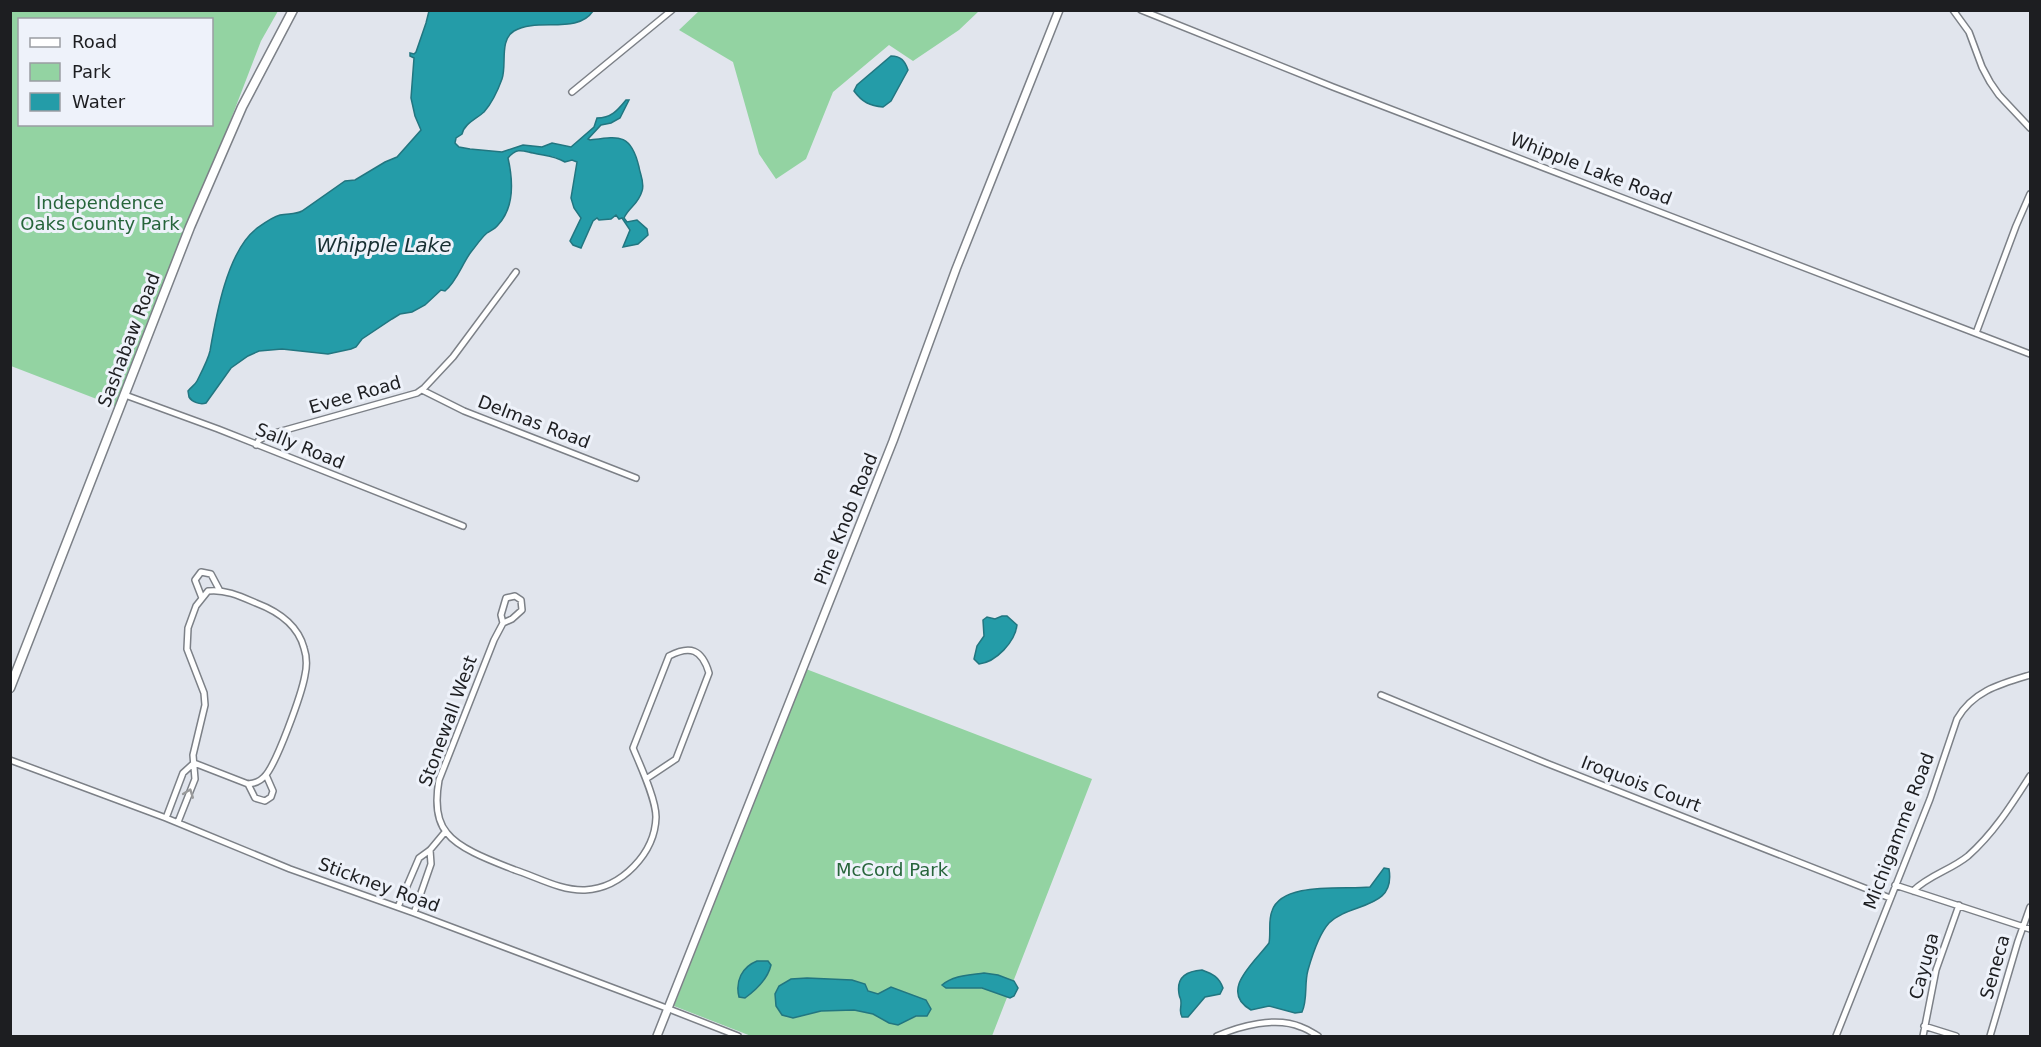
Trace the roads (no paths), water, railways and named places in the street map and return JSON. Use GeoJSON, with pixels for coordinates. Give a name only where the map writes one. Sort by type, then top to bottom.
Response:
{"type":"FeatureCollection","features":[{"type":"Feature","properties":{"kind":"main road","name":"Sashabaw Road"},"geometry":{"type":"LineString","coordinates":[[10,688],[190,227],[232,127],[293,10]]}},
{"type":"Feature","properties":{"kind":"street"},"geometry":{"type":"LineString","coordinates":[[572,93],[672,10]]}},
{"type":"Feature","properties":{"kind":"street","name":"Pine Knob Road"},"geometry":{"type":"LineString","coordinates":[[657,1036],[893,441],[956,269],[1059,10]]}},
{"type":"Feature","properties":{"kind":"street","name":"Whipple Lake Road"},"geometry":{"type":"LineString","coordinates":[[1141,10],[1333,87],[2031,354]]}},
{"type":"Feature","properties":{"kind":"street"},"geometry":{"type":"LineString","coordinates":[[1953,10],[1969,32],[1982,67],[1999,96],[2031,128]]}},
{"type":"Feature","properties":{"kind":"street"},"geometry":{"type":"LineString","coordinates":[[1976,333],[2016,226],[2031,194]]}},
{"type":"Feature","properties":{"kind":"street","name":"Evee Road"},"geometry":{"type":"LineString","coordinates":[[256,445],[259,440],[272,434],[422,390],[453,357],[516,272]]}},
{"type":"Feature","properties":{"kind":"street","name":"Delmas Road"},"geometry":{"type":"LineString","coordinates":[[422,390],[474,415],[636,478]]}},
{"type":"Feature","properties":{"kind":"street","name":"Sally Road"},"geometry":{"type":"LineString","coordinates":[[125,396],[463,526]]}},
{"type":"Feature","properties":{"kind":"street"},"geometry":{"type":"LineString","coordinates":[[202,598],[195,580],[201,572],[211,574],[220,591]]}},
{"type":"Feature","properties":{"kind":"street"},"geometry":{"type":"LineString","coordinates":[[178,822],[195,779],[193,755],[205,705],[204,693],[188,649],[187,637],[192,614],[202,598],[208,591],[220,591],[280,614],[298,633],[307,663],[302,688],[281,744],[270,770],[257,783],[248,784],[194,763]]}},
{"type":"Feature","properties":{"kind":"street"},"geometry":{"type":"LineString","coordinates":[[515,596],[521,600],[522,610],[512,619],[504,622],[501,615],[506,598],[515,596]]}},
{"type":"Feature","properties":{"kind":"street","name":"Stonewall West"},"geometry":{"type":"LineString","coordinates":[[445,832],[436,797],[439,780],[486,661],[504,622]]}},
{"type":"Feature","properties":{"kind":"street"},"geometry":{"type":"LineString","coordinates":[[398,907],[419,858],[430,850],[445,832],[455,841],[488,859],[561,887],[586,890],[607,884],[627,874],[642,857],[651,839],[656,816],[646,779],[633,748],[669,656],[682,649],[696,651],[705,661],[709,673],[676,759],[646,779]]}},
{"type":"Feature","properties":{"kind":"street","name":"Michigamme Road"},"geometry":{"type":"LineString","coordinates":[[1836,1036],[1942,767],[1962,710],[1972,699],[1994,686],[2031,675]]}},
{"type":"Feature","properties":{"kind":"street","name":"Iroquois Court"},"geometry":{"type":"LineString","coordinates":[[1381,695],[1546,763],[1890,898]]}},
{"type":"Feature","properties":{"kind":"street","name":"Stickney Road"},"geometry":{"type":"LineString","coordinates":[[10,760],[178,822],[290,869],[398,907],[738,1036]]}},
{"type":"Feature","properties":{"kind":"street"},"geometry":{"type":"LineString","coordinates":[[166,818],[183,773],[194,763]]}},
{"type":"Feature","properties":{"kind":"street"},"geometry":{"type":"LineString","coordinates":[[248,784],[255,798],[265,801],[271,797],[273,791],[266,775]]}},
{"type":"Feature","properties":{"kind":"street"},"geometry":{"type":"LineString","coordinates":[[1913,891],[1920,884],[1967,857],[1997,825],[2031,776]]}},
{"type":"Feature","properties":{"kind":"street"},"geometry":{"type":"LineString","coordinates":[[414,913],[431,864],[430,850]]}},
{"type":"Feature","properties":{"kind":"street"},"geometry":{"type":"LineString","coordinates":[[409,881],[423,886]]}},
{"type":"Feature","properties":{"kind":"street"},"geometry":{"type":"LineString","coordinates":[[1895,885],[2031,929]]}},
{"type":"Feature","properties":{"kind":"street","name":"Cayuga"},"geometry":{"type":"LineString","coordinates":[[1923,1036],[1941,952],[1959,904]]}},
{"type":"Feature","properties":{"kind":"street","name":"Seneca"},"geometry":{"type":"LineString","coordinates":[[1990,1036],[2023,926],[2031,907]]}},
{"type":"Feature","properties":{"kind":"street"},"geometry":{"type":"LineString","coordinates":[[1217,1036],[1232,1029],[1272,1023],[1301,1026],[1318,1036]]}},
{"type":"Feature","properties":{"kind":"street"},"geometry":{"type":"LineString","coordinates":[[1924,1026],[1956,1036]]}},
{"type":"Feature","properties":{"kind":"water","name":"Whipple Lake"},"geometry":{"type":"Polygon","coordinates":[[[429,11],[593,11],[586,18],[577,22],[523,27],[509,35],[505,46],[502,79],[490,105],[468,124],[462,134],[456,138],[455,143],[459,147],[502,152],[523,145],[542,147],[552,143],[571,147],[594,127],[597,118],[610,115],[617,111],[626,100],[629,100],[620,118],[601,125],[588,139],[622,139],[632,148],[643,188],[638,200],[624,218],[627,222],[637,220],[647,229],[648,235],[638,244],[623,247],[630,230],[622,218],[619,219],[616,215],[611,219],[599,220],[597,218],[593,221],[581,248],[573,245],[570,241],[581,218],[571,198],[577,162],[572,160],[565,162],[549,156],[517,151],[508,158],[511,193],[504,218],[481,240],[445,291],[441,290],[425,305],[412,312],[400,314],[351,349],[328,354],[282,349],[259,351],[231,368],[206,403],[194,402],[189,397],[188,391],[196,382],[208,358],[224,286],[237,253],[246,239],[271,219],[302,211],[345,181],[355,180],[397,157],[421,130],[411,98],[414,58],[410,56],[410,53],[416,52],[429,11]]]}},
{"type":"Feature","properties":{"kind":"water"},"geometry":{"type":"Polygon","coordinates":[[[891,56],[902,60],[908,70],[891,101],[883,107],[874,106],[860,98],[854,91],[857,85],[891,56]]]}},
{"type":"Feature","properties":{"kind":"water"},"geometry":{"type":"Polygon","coordinates":[[[1007,616],[1017,625],[1013,638],[998,655],[979,664],[974,659],[977,646],[984,636],[983,620],[987,617],[995,619],[1007,616]]]}},
{"type":"Feature","properties":{"kind":"water"},"geometry":{"type":"Polygon","coordinates":[[[1384,868],[1389,869],[1386,892],[1370,904],[1338,916],[1322,933],[1308,970],[1302,1012],[1295,1013],[1269,1006],[1251,1010],[1242,1002],[1238,994],[1239,985],[1248,968],[1269,943],[1271,915],[1278,901],[1301,891],[1370,887],[1384,868]]]}},
{"type":"Feature","properties":{"kind":"water"},"geometry":{"type":"Polygon","coordinates":[[[757,961],[768,961],[771,965],[767,975],[749,995],[745,998],[739,997],[738,985],[741,975],[747,967],[757,961]]]}},
{"type":"Feature","properties":{"kind":"water"},"geometry":{"type":"Polygon","coordinates":[[[1202,970],[1215,976],[1223,988],[1220,994],[1205,997],[1188,1017],[1182,1017],[1179,983],[1188,973],[1202,970]]]}},
{"type":"Feature","properties":{"kind":"water"},"geometry":{"type":"Polygon","coordinates":[[[984,973],[1014,981],[1018,988],[1014,996],[1010,998],[982,988],[946,988],[942,985],[956,977],[984,973]]]}},
{"type":"Feature","properties":{"kind":"water"},"geometry":{"type":"Polygon","coordinates":[[[791,979],[852,980],[865,984],[868,991],[878,994],[891,987],[926,1000],[931,1009],[927,1016],[916,1016],[898,1025],[873,1014],[854,1010],[821,1011],[793,1018],[782,1015],[776,1006],[775,994],[779,986],[791,979]]]}},
{"type":"Feature","properties":{"kind":"park label","name":"Independence Oaks County Park"},"geometry":{"type":"Point","coordinates":[100,213]}},
{"type":"Feature","properties":{"kind":"park label","name":"McCord Park"},"geometry":{"type":"Point","coordinates":[892,870]}}]}
